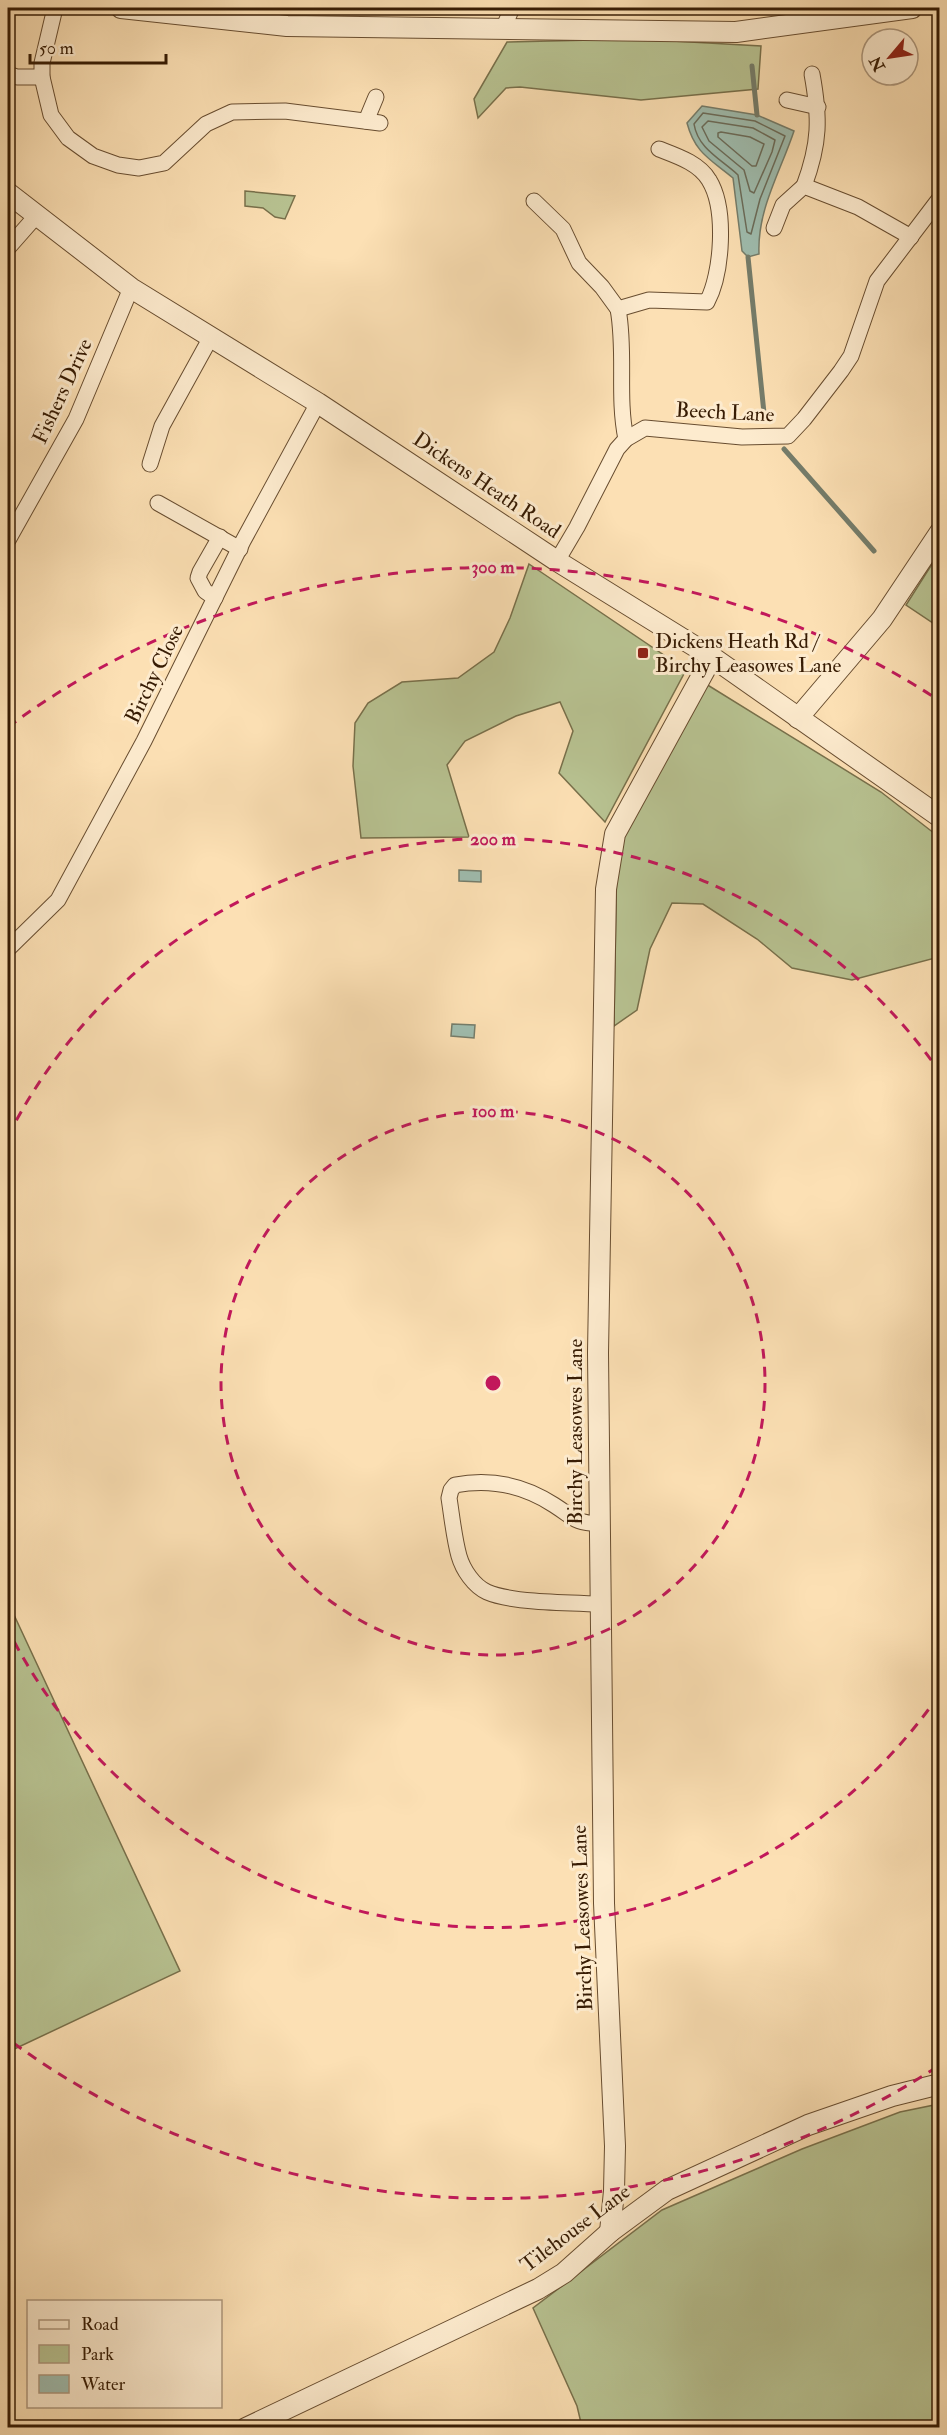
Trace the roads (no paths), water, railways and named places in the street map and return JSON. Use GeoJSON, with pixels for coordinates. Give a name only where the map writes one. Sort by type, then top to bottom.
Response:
{"type":"FeatureCollection","features":[{"type":"Feature","properties":{"kind":"street"},"geometry":{"type":"LineString","coordinates":[[55,8],[42,63],[42,77],[51,116],[68,138],[93,156],[118,165],[139,168],[164,163],[206,124],[232,112],[285,111],[373,122],[376,98]]}},
{"type":"Feature","properties":{"kind":"street"},"geometry":{"type":"LineString","coordinates":[[121,8],[287,26],[736,32],[912,8]]}},
{"type":"Feature","properties":{"kind":"street"},"geometry":{"type":"LineString","coordinates":[[503,29],[512,8]]}},
{"type":"Feature","properties":{"kind":"street"},"geometry":{"type":"LineString","coordinates":[[8,74],[17,77],[42,77]]}},
{"type":"Feature","properties":{"kind":"street"},"geometry":{"type":"LineString","coordinates":[[774,228],[783,205],[804,186],[815,155],[818,107],[812,74]]}},
{"type":"Feature","properties":{"kind":"street"},"geometry":{"type":"LineString","coordinates":[[787,100],[818,107]]}},
{"type":"Feature","properties":{"kind":"street"},"geometry":{"type":"LineString","coordinates":[[618,309],[649,300],[707,302],[714,289],[720,211],[709,180],[691,162],[659,148]]}},
{"type":"Feature","properties":{"kind":"street"},"geometry":{"type":"LineString","coordinates":[[804,186],[858,207],[911,237]]}},
{"type":"Feature","properties":{"kind":"street","name":"Dickens Heath Road"},"geometry":{"type":"LineString","coordinates":[[8,193],[131,288],[318,403],[557,561],[712,657],[939,817]]}},
{"type":"Feature","properties":{"kind":"street","name":"Beech Lane"},"geometry":{"type":"LineString","coordinates":[[626,439],[645,428],[768,438],[788,436],[804,419],[851,356],[877,281],[939,198]]}},
{"type":"Feature","properties":{"kind":"street"},"geometry":{"type":"LineString","coordinates":[[534,201],[563,229],[579,263],[602,287],[618,309],[621,339],[622,422],[626,439],[617,449],[557,561]]}},
{"type":"Feature","properties":{"kind":"street"},"geometry":{"type":"LineString","coordinates":[[8,248],[37,215]]}},
{"type":"Feature","properties":{"kind":"street","name":"Fishers Drive"},"geometry":{"type":"LineString","coordinates":[[8,540],[76,419],[131,288]]}},
{"type":"Feature","properties":{"kind":"street"},"geometry":{"type":"LineString","coordinates":[[150,464],[162,426],[211,337]]}},
{"type":"Feature","properties":{"kind":"street","name":"Birchy Close"},"geometry":{"type":"LineString","coordinates":[[8,949],[58,900],[144,741],[240,549],[318,403]]}},
{"type":"Feature","properties":{"kind":"street"},"geometry":{"type":"LineString","coordinates":[[158,503],[240,549]]}},
{"type":"Feature","properties":{"kind":"street"},"geometry":{"type":"LineString","coordinates":[[798,718],[882,619],[939,532]]}},
{"type":"Feature","properties":{"kind":"street"},"geometry":{"type":"LineString","coordinates":[[215,598],[205,591],[198,578],[220,537]]}},
{"type":"Feature","properties":{"kind":"street","name":"Birchy Leasowes Lane"},"geometry":{"type":"LineString","coordinates":[[610,2232],[615,2146],[604,1903],[600,1524],[600,1215],[606,889],[609,858],[615,834],[712,657]]}},
{"type":"Feature","properties":{"kind":"street"},"geometry":{"type":"LineString","coordinates":[[600,1524],[578,1522],[552,1504],[514,1485],[501,1482],[455,1485],[449,1498],[459,1557],[466,1572],[486,1592],[507,1598],[601,1604]]}},
{"type":"Feature","properties":{"kind":"street","name":"Tilehouse Lane"},"geometry":{"type":"LineString","coordinates":[[246,2427],[538,2289],[564,2273],[610,2232],[667,2190],[808,2125],[892,2096],[939,2084]]}},
{"type":"Feature","properties":{"kind":"water"},"geometry":{"type":"Polygon","coordinates":[[[702,106],[757,115],[794,131],[766,207],[759,238],[759,254],[748,257],[742,251],[733,178],[704,155],[690,133],[687,123],[702,106]]]}},
{"type":"Feature","properties":{"kind":"water"},"geometry":{"type":"Polygon","coordinates":[[[459,870],[481,871],[481,882],[459,881],[459,870]]]}},
{"type":"Feature","properties":{"kind":"water"},"geometry":{"type":"Polygon","coordinates":[[[452,1024],[475,1025],[474,1038],[451,1036],[452,1024]]]}},
{"type":"Feature","properties":{"kind":"waterway"},"geometry":{"type":"LineString","coordinates":[[771,8],[772,12]]}},
{"type":"Feature","properties":{"kind":"waterway"},"geometry":{"type":"LineString","coordinates":[[752,66],[757,115]]}},
{"type":"Feature","properties":{"kind":"waterway"},"geometry":{"type":"LineString","coordinates":[[748,257],[764,413]]}},
{"type":"Feature","properties":{"kind":"waterway"},"geometry":{"type":"LineString","coordinates":[[784,449],[874,551]]}},
{"type":"Feature","properties":{"kind":"place","name":"Dickens Heath Rd / Birchy Leasowes Lane"},"geometry":{"type":"Point","coordinates":[643,653]}}]}
